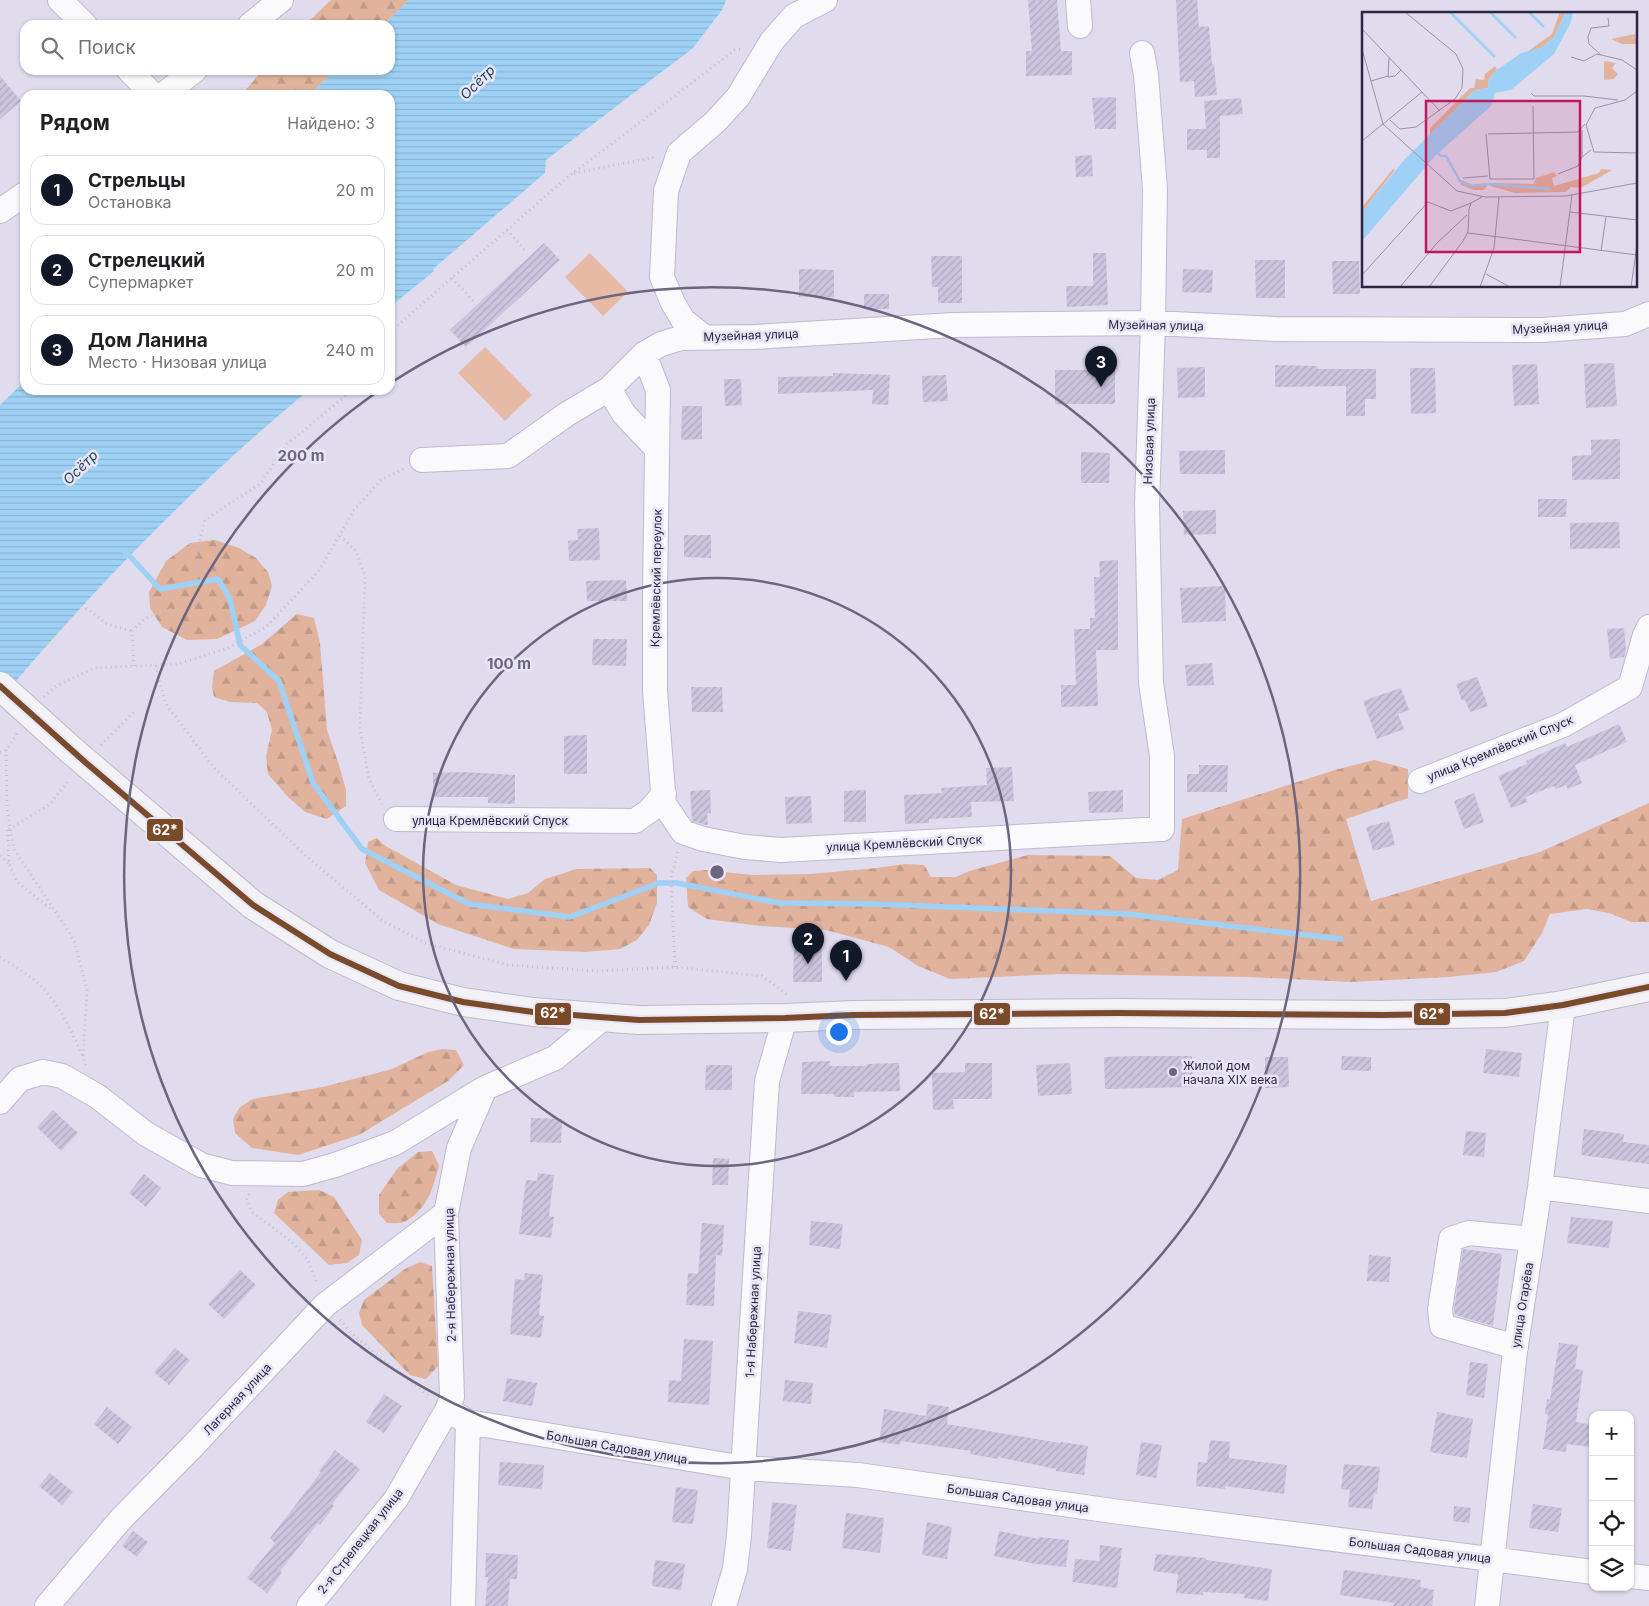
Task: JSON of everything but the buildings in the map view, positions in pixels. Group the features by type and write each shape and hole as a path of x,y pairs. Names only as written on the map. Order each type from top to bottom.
{"main road":[{"path":"0,686 78,756 253,905 330,954 399,986 463,1002 533,1012 603,1018 665,1020 853,1015 1118,1012 1393,1015 1505,1013 1563,1005 1649,986"}],"street":[{"path":"60,0 80,20"},
{"path":"256,20 281,0"},
{"path":"703,336 684,320 673,303 662,277 666,192 679,153 715,122 738,97 772,41 794,16 825,0"},
{"path":"1078,0 1080,26"},
{"name":"Низовая улица","path":"1142,53 1146,74 1154,189 1153,323 1147,504 1151,683 1162,756 1162,829"},
{"path":"134,75 149,90"},
{"path":"169,90 189,75"},
{"path":"0,211 20,197"},
{"name":"Музейная улица","path":"652,349 681,338 703,336 754,336 953,325 1153,323 1275,329 1542,330 1625,324 1649,314"},
{"path":"422,460 508,456 567,414 609,389 652,349"},
{"name":"Кремлёвский переулок","path":"652,349 658,390 655,691 664,799"},
{"path":"609,389 624,414 657,448"},
{"name":"улица Кремлёвский Спуск","path":"1420,781 1564,725 1630,687 1649,627"},
{"path":"664,799 683,832"},
{"name":"улица Кремлёвский Спуск","path":"391,814 635,821 664,799"},
{"name":"улица Кремлёвский Спуск","path":"683,832 703,839 745,848 781,850 1162,829"},
{"name":"улица Огарёва","path":"1487,1606 1516,1347 1540,1187 1563,1005"},
{"name":"1-я Набережная улица","path":"724,1606 735,1569 739,1536 767,1081 793,1017"},
{"path":"0,1102 20,1079 43,1072 62,1076 97,1096 146,1134 201,1165 232,1173 303,1174 336,1165 395,1142 485,1088 555,1058 603,1018"},
{"name":"2-я Набережная улица","path":"450,1404 446,1213 459,1148 485,1088"},
{"path":"1540,1187 1649,1201"},
{"name":"Лагерная улица","path":"47,1606 121,1519 326,1305 446,1213"},
{"path":"1516,1347 1442,1326 1440,1309 1451,1240 1469,1233 1532,1239"},
{"name":"Большая Садовая улица","path":"450,1404 468,1422 744,1468 858,1475 1120,1512 1589,1572"},
{"name":"2-я Стрелецкая улица","path":"309,1606 396,1498 450,1404"},
{"path":"462,1606 468,1422"},
{"path":"1634,1576 1649,1578"}],"path":[{"path":"395,328 573,173 735,50 772,41"},
{"path":"573,173 679,153"},
{"path":"507,230 526,252"},
{"path":"452,278 474,302"},
{"path":"134,666 132,631 141,620 163,610 188,606 200,600 197,550 205,520 260,484 287,444 347,395"},
{"path":"39,701 56,686 94,668 178,664 228,648 266,627 318,572 354,510 382,479 422,460"},
{"path":"340,536 356,551 365,575 360,728 369,779 391,814"},
{"path":"82,605 107,624 132,631"},
{"path":"156,666 165,703 214,768 306,856 383,921 424,943 508,965 596,971 675,967 762,976 787,994 793,1017"},
{"path":"10,829 49,804 78,756 136,711"},
{"path":"9,864 6,750 18,732"},
{"path":"0,752 6,750"},
{"path":"7,810 14,849 74,940 87,990 83,1057"},
{"path":"675,967 671,879 683,832"},
{"path":"0,856 9,864 18,882 55,913"},
{"path":"0,957 44,989 69,1026 97,1096"}],"shaded area":[{"path":"590,253 628,292 603,316 565,277"},
{"path":"485,347 532,395 505,421 458,373"}],"green space":[{"path":"331,0 409,0 388,20 310,20"},
{"path":"259,75 330,75 314,90 245,90"},
{"path":"215,540 239,548 256,558 268,572 272,586 266,605 255,621 217,639 187,640 162,627 150,608 149,592 166,561 190,543"},
{"path":"297,614 314,618 320,643 327,730 346,790 346,806 327,819 305,812 287,796 268,774 266,756 272,730 267,712 257,703 230,702 214,697 212,687 214,671 262,644"},
{"path":"1374,760 1408,769 1408,798 1346,819 1371,901 1540,852 1649,803 1649,922 1631,922 1609,913 1587,909 1550,914 1542,933 1524,961 1496,972 1449,977 1350,982 1247,977 1061,974 950,979 918,966 889,947 826,930 760,926 707,919 688,907 686,878 693,871 705,870 752,875 810,874 905,864 924,865 931,877 956,877 969,871 1028,855 1110,856 1136,878 1158,880 1178,870 1182,819 1335,770"},
{"path":"377,838 384,845 456,885 508,899 528,893 545,879 577,869 650,868 657,875 657,903 649,925 637,940 620,949 586,952 514,949 438,924 379,890 365,863 368,842"},
{"path":"442,1049 456,1050 464,1065 448,1081 359,1135 298,1155 252,1148 235,1133 233,1119 240,1107 253,1099 323,1087 392,1069 428,1052"},
{"path":"432,1151 439,1165 429,1197 419,1211 404,1222 387,1223 379,1214 379,1195 397,1169 418,1152"},
{"path":"319,1190 334,1197 362,1240 359,1255 347,1263 329,1265 274,1213 278,1200 288,1192"},
{"path":"420,1262 432,1266 438,1366 426,1379 410,1375 362,1325 359,1313 364,1300 405,1269"}],"water":[{"name":"Осётр","path":"409,0 726,0 722,10 693,48 546,160 545,173 395,303 395,90 314,90 330,75 395,75 395,20 388,20"},
{"name":"Осётр","path":"20,386 20,395 303,395 226,462 147,538 72,617 0,700 0,405"}],"pier":[{"path":"545,173 547,175 435,271 433,269"}],"waterway":[{"path":"125,551 160,589 218,579 230,599 240,645 279,681 313,783 362,849 469,904 570,917 659,883 677,883 779,903 876,904 1128,914 1341,939"}],"transit line":[{"name":"62*","path":"0,686 85,762 253,905 330,954 399,986 463,1002 533,1012 639,1020 853,1015 1118,1013 1383,1015 1505,1013 1563,1005 1649,987"}],"place":[{"name":"Дом Ланина","path":"1101,387"},
{"name":"Стрелецкий","path":"808,964"},
{"name":"Стрельцы","path":"846,981"},
{"name":"Жилой дом начала XIX века","path":"1173,1072"}]}
